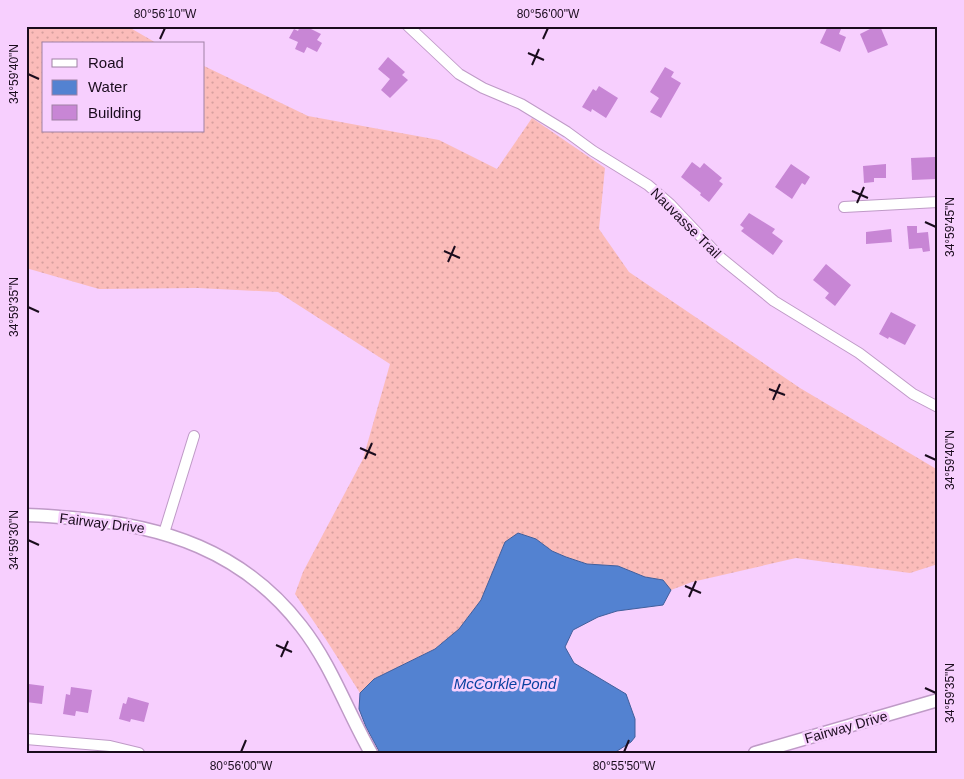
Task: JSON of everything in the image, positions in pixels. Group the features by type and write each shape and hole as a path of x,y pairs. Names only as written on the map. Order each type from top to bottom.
{"street":[{"name":"Nauvasse Trail","path":"408,26 459,74 483,88 521,104 648,185 670,204 721,258 774,301 859,353 913,394 938,407"},
{"path":"844,207 938,202"},
{"path":"164,534 194,436"},
{"name":"Fairway Drive","path":"26,515 106,521 152,529 196,545 228,561 258,582 302,627 335,678 356,726 371,753"},
{"name":"Fairway Drive","path":"755,753 938,700"},
{"path":"26,739 110,746 139,753"}],"shaded area":[{"path":"26,26 127,26 155,42 42,42 42,132 205,132 205,66 308,116 439,140 497,169 532,118 605,168 599,229 629,272 800,388 938,470 938,564 910,573 796,558 692,582 671,590 662,580 645,577 618,566 587,564 566,557 552,551 536,539 505,542 481,600 459,629 435,649 374,679 360,693 295,594 303,572 363,459 390,364 278,292 198,288 99,289 26,268"}],"water":[{"name":"McCorkle Pond","path":"518,533 536,539 552,551 587,564 618,566 645,577 663,580 671,590 663,605 617,611 598,617 573,630 565,647 574,663 626,694 635,719 635,737 631,742 614,753 380,753 359,709 360,693 374,679 435,649 459,629 481,600 505,542"}],"building":[{"path":"300,26 305,26 321,34 317,40 322,43 317,52 307,47 304,53 295,49 298,42 289,38 294,29 298,31"},
{"path":"828,26 835,26 841,29 839,34 846,37 840,52 820,43"},
{"path":"880,26 888,45 868,53 860,34"},
{"path":"388,57 405,72 402,75 408,80 390,98 381,90 390,79 378,69"},
{"path":"665,67 674,72 671,77 681,83 661,118 650,112 659,98 650,92"},
{"path":"599,86 618,98 606,118 592,109 591,112 582,107 593,89 596,91"},
{"path":"935,157 936,179 912,180 911,158"},
{"path":"692,162 700,168 704,163 722,178 719,181 723,184 709,202 681,177"},
{"path":"791,164 810,177 805,185 802,183 792,199 775,187"},
{"path":"886,164 886,178 874,178 874,182 864,183 863,166"},
{"path":"749,213 775,229 772,233 783,241 773,255 741,231 744,228 740,225"},
{"path":"907,226 917,226 917,233 928,232 930,251 923,252 922,248 909,249"},
{"path":"891,229 892,242 866,244 866,232"},
{"path":"826,264 851,285 835,306 825,298 829,293 813,280"},
{"path":"891,312 916,325 905,345 879,334"},
{"path":"29,684 44,686 42,704 26,702 26,687"},
{"path":"71,687 92,690 88,713 76,711 75,716 63,714 66,694 70,695"},
{"path":"128,697 149,703 144,722 131,719 130,722 119,719 123,703 126,704"}]}
